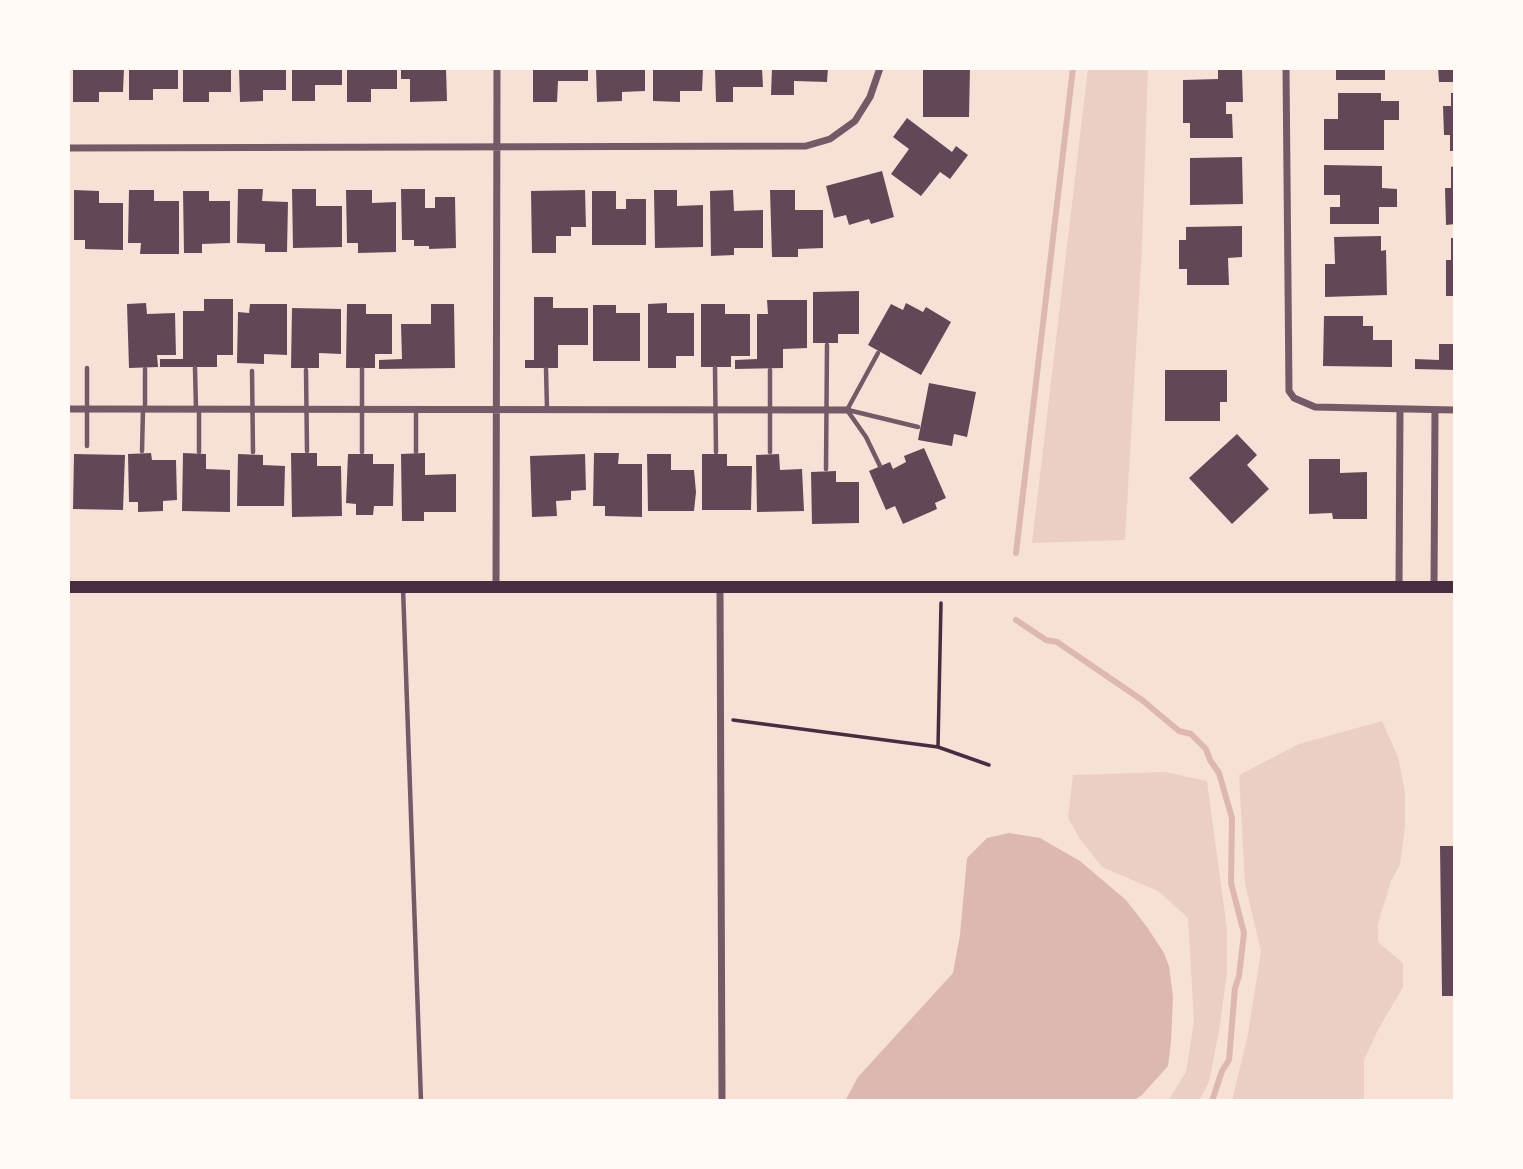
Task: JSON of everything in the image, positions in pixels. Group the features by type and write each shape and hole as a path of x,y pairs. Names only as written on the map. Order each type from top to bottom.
{"main road":[{"path":"68,587 1455,587"}],"street":[{"path":"496,587 497,68"},
{"path":"68,148 806,146 830,139 855,121 870,97 880,68"},
{"path":"1286,68 1289,391 1294,398 1315,407 1455,410"},
{"path":"68,410 847,410"},
{"path":"1399,410 1399,586"},
{"path":"1434,587 1435,410"},
{"path":"720,587 722,1101"}],"lane":[{"path":"825,469 827,345"},
{"path":"847,410 878,353"},
{"path":"87,368 87,446"},
{"path":"195,368 199,452"},
{"path":"715,368 716,452"},
{"path":"142,451 145,369"},
{"path":"362,369 362,453"},
{"path":"546,369 547,410"},
{"path":"306,370 307,450"},
{"path":"771,370 771,452"},
{"path":"252,371 253,453"},
{"path":"416,410 416,453"},
{"path":"847,410 918,427"},
{"path":"847,410 866,437 880,466"},
{"path":"403,587 421,1101"}],"path":[{"path":"937,747 941,587"},
{"path":"720,718 937,747 989,765"}],"shaded area":[{"path":"1088,68 1148,68 1142,247 1125,540 1032,543"},
{"path":"1382,721 1398,757 1405,792 1405,826 1400,865 1391,881 1378,924 1378,942 1403,963 1403,987 1364,1060 1364,1101 1232,1101 1248,1034 1261,951 1245,884 1239,775 1299,744"},
{"path":"1165,772 1207,781 1227,929 1227,973 1219,1031 1209,1082 1199,1101 1168,1101 1186,1072 1194,1021 1188,918 1158,891 1102,867 1080,839 1068,818 1073,775"},
{"path":"1009,833 1040,838 1080,861 1126,900 1147,927 1169,966 1173,997 1168,1066 1142,1095 1133,1101 845,1101 858,1077 953,973 960,935 967,858 987,838"}],"building":[{"path":"73,68 124,68 123,92 99,92 99,102 73,102"},
{"path":"129,68 178,68 178,89 153,89 153,100 129,100"},
{"path":"183,68 231,68 231,92 209,92 209,102 183,102"},
{"path":"239,68 286,68 286,90 263,90 263,101 240,102"},
{"path":"292,68 342,68 342,85 315,85 315,101 292,101"},
{"path":"347,68 397,68 397,89 371,89 371,102 347,102"},
{"path":"401,68 446,68 447,101 410,102 410,79 401,79"},
{"path":"533,68 588,68 588,81 558,81 557,102 533,102"},
{"path":"596,68 645,68 645,91 622,92 622,101 597,102"},
{"path":"653,68 703,68 702,91 680,91 680,102 653,101"},
{"path":"715,68 762,68 763,87 733,87 733,102 716,102"},
{"path":"772,68 828,68 827,82 794,81 794,95 771,95"},
{"path":"923,68 970,68 969,117 923,117"},
{"path":"1336,68 1385,68 1385,80 1336,80"},
{"path":"1438,68 1455,68 1455,82 1439,82"},
{"path":"1218,70 1242,70 1243,102 1226,102 1226,114 1232,114 1233,138 1190,138 1190,123 1183,123 1183,80 1218,79"},
{"path":"1338,93 1381,93 1381,101 1399,101 1399,120 1384,120 1384,150 1324,150 1324,119 1338,119"},
{"path":"1451,93 1455,93 1455,151 1450,151 1450,135 1444,135 1443,106 1451,106"},
{"path":"907,118 952,152 956,146 968,155 950,179 940,172 921,196 891,174 909,149 893,137"},
{"path":"1242,157 1243,204 1190,205 1190,158"},
{"path":"1324,165 1382,166 1382,188 1397,189 1397,207 1379,207 1379,224 1330,224 1330,207 1340,207 1340,195 1324,195"},
{"path":"1455,166 1455,224 1446,225 1445,188 1451,188 1451,167"},
{"path":"882,171 894,217 871,224 869,219 849,225 846,215 834,218 826,186"},
{"path":"238,189 263,189 262,201 288,202 287,252 265,252 265,244 237,243"},
{"path":"292,189 316,189 316,206 342,206 342,247 293,248"},
{"path":"401,189 425,189 425,208 435,208 435,197 455,197 456,248 429,249 429,246 414,246 414,240 402,240"},
{"path":"74,190 99,191 99,203 123,203 123,250 85,249 85,240 74,240"},
{"path":"129,190 154,190 154,201 179,201 179,254 140,254 141,243 128,243"},
{"path":"346,190 372,190 372,203 396,202 396,252 358,253 358,243 347,243"},
{"path":"585,190 586,227 571,227 571,236 556,236 556,253 532,253 531,191"},
{"path":"654,190 677,190 677,206 703,205 703,247 655,248"},
{"path":"733,190 734,211 763,210 763,248 734,248 734,255 711,256 710,191"},
{"path":"770,190 795,190 795,210 823,210 823,248 798,249 798,257 772,257"},
{"path":"183,191 209,191 209,201 230,201 230,243 202,244 202,253 184,253"},
{"path":"592,191 616,191 616,209 626,209 626,199 646,199 646,245 592,245"},
{"path":"1242,226 1242,257 1228,258 1229,285 1187,285 1187,269 1179,269 1179,240 1186,240 1186,227"},
{"path":"1381,236 1381,251 1386,250 1387,295 1325,297 1325,264 1335,264 1334,237"},
{"path":"1451,238 1455,238 1455,296 1446,296 1446,260 1451,260"},
{"path":"859,291 859,334 838,334 838,343 813,343 813,292"},
{"path":"534,297 553,297 553,308 588,308 588,345 558,345 558,368 525,368 525,360 534,360"},
{"path":"204,299 233,299 233,355 217,355 217,367 160,367 160,359 183,359 183,311 204,311"},
{"path":"767,300 807,300 807,348 783,349 783,368 735,369 735,360 757,359 757,314 768,314"},
{"path":"146,303 147,314 175,313 176,355 157,355 158,367 129,368 127,304"},
{"path":"667,303 667,313 694,313 694,356 676,356 676,368 648,368 648,304"},
{"path":"906,303 923,312 926,307 951,322 921,375 868,345 891,304 903,310"},
{"path":"250,304 287,304 287,355 264,354 264,364 237,363 238,312 249,313"},
{"path":"347,304 366,304 366,314 392,314 392,354 375,354 375,368 346,368"},
{"path":"431,304 454,304 455,368 379,369 379,360 402,359 401,324 431,324"},
{"path":"701,304 725,304 725,314 750,314 750,356 731,356 731,367 701,367"},
{"path":"593,305 616,305 616,313 640,313 640,361 593,361"},
{"path":"292,308 341,309 341,354 319,353 319,368 291,368"},
{"path":"1324,316 1363,316 1363,326 1373,326 1373,340 1392,340 1392,367 1323,366"},
{"path":"1439,344 1455,344 1455,370 1415,369 1415,359 1439,360"},
{"path":"1165,370 1227,370 1227,402 1220,402 1220,421 1165,421"},
{"path":"929,383 976,392 967,437 954,434 952,446 918,440"},
{"path":"1237,434 1257,455 1247,465 1269,489 1232,524 1189,478"},
{"path":"924,448 946,498 935,503 937,509 903,524 895,506 886,510 869,471 890,462 893,469 906,462 904,456"},
{"path":"151,453 152,460 176,460 177,500 163,501 163,511 138,512 138,502 129,502 128,454"},
{"path":"183,453 206,454 206,469 230,470 230,512 182,511"},
{"path":"291,453 317,453 317,466 341,466 342,516 292,517"},
{"path":"425,453 425,475 456,474 456,512 424,512 424,521 402,521 401,454"},
{"path":"594,453 619,453 618,464 642,464 642,517 605,516 605,506 593,506"},
{"path":"74,454 125,455 123,510 73,509"},
{"path":"238,454 263,455 263,465 285,466 284,506 237,506"},
{"path":"348,454 373,454 373,464 394,464 393,506 374,506 373,515 356,515 356,504 346,503"},
{"path":"585,454 586,490 571,491 571,500 556,501 557,516 532,517 530,456"},
{"path":"647,454 671,454 671,470 694,470 694,511 648,511"},
{"path":"702,454 727,454 727,466 752,466 751,510 702,510"},
{"path":"779,454 780,470 802,469 804,511 757,512 756,455"},
{"path":"1309,459 1340,459 1340,473 1367,472 1367,519 1333,519 1332,513 1309,514"},
{"path":"836,471 836,482 859,482 859,523 812,524 811,472"},
{"path":"1440,846 1455,846 1455,996 1442,996"}],"waterway":[{"path":"1016,553 1073,68"},
{"path":"1016,620 1046,640 1057,642 1142,700 1179,731 1191,734 1206,749 1219,773 1232,818 1231,883 1244,933 1235,988 1229,1060 1222,1071 1212,1101"}]}
